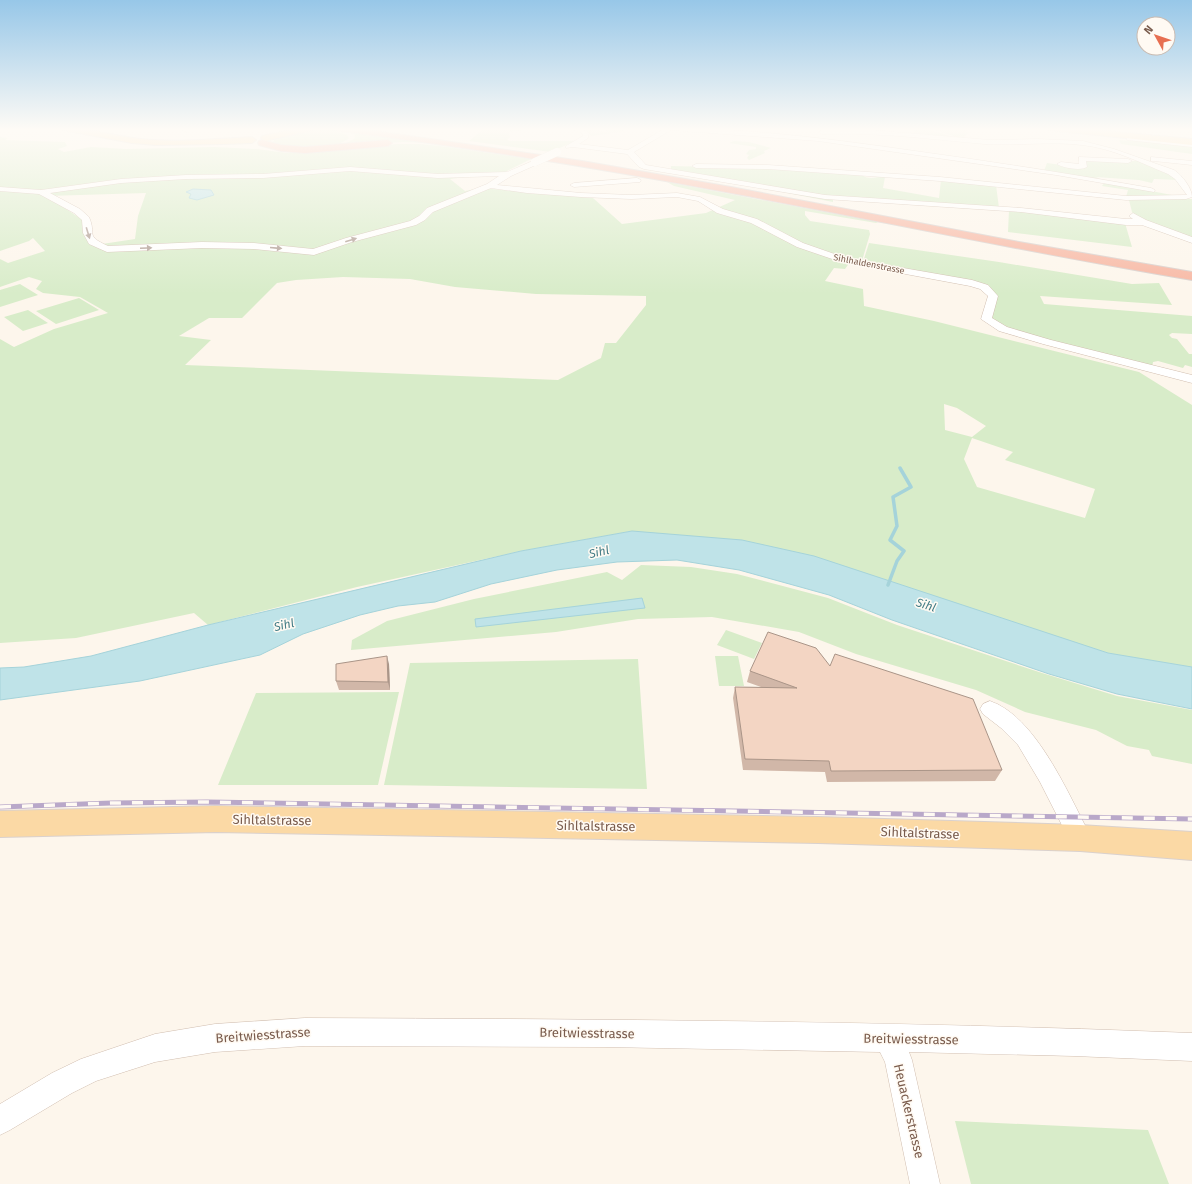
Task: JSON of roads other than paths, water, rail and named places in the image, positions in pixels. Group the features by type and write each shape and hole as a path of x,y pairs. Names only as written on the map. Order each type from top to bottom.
{"highway":[{"path":"694,183 1010,244 1192,276"},
{"path":"712,183 1030,243 1192,271"}],"main road":[{"name":"Sihltalstrasse","path":"0,824 216,819 818,830 1080,838 1192,846"}],"street":[{"path":"0,189 41,192 107,183"},
{"path":"41,192 81,215 86,220 87,233 92,242 107,249 202,245 254,246 314,252 350,240 413,223 422,218 430,210 494,183"},
{"path":"526,192 556,185 584,183"},
{"path":"750,183 825,197 1021,210 1126,222 1142,222"},
{"path":"987,183 1128,204 1190,196"},
{"path":"1114,183 1190,196"},
{"path":"1182,183 1190,196"},
{"name":"Sihlhaldenstrasse","path":"490,186 526,192 631,197 677,195 700,199 720,212 754,221 800,245 824,254 844,260 972,283 984,287 993,296 986,318 1003,329 1047,342 1192,379"},
{"path":"1128,204 1134,217 1142,222 1192,240"},
{"path":"990,709 1008,722 1025,739 1048,776 1080,838"},
{"name":"Breitwiesstrasse","path":"0,1120 62,1083 91,1069 155,1048 215,1038 305,1032 507,1031 1074,1042 1192,1047"},
{"name":"Heuackerstrasse","path":"888,1039 898,1060 925,1184"}],"water":[{"path":"193,189 211,190 214,195 197,200 189,198 191,194 186,192"},
{"name":"Sihl","path":"632,531 742,540 814,556 1108,653 1192,667 1192,709 1117,694 1049,674 892,620 829,595 739,570 677,560 617,562 557,570 491,584 435,602 398,606 360,615 303,634 260,655 140,681 0,700 0,668 24,667 91,656 208,625 521,551"},
{"path":"642,598 645,608 476,627 475,619"}],"waterway":[{"path":"888,585 897,561 904,551 890,540 897,526 893,497 911,487 900,468"}],"railway":[{"path":"0,807 111,803 207,802 1192,819"}]}
